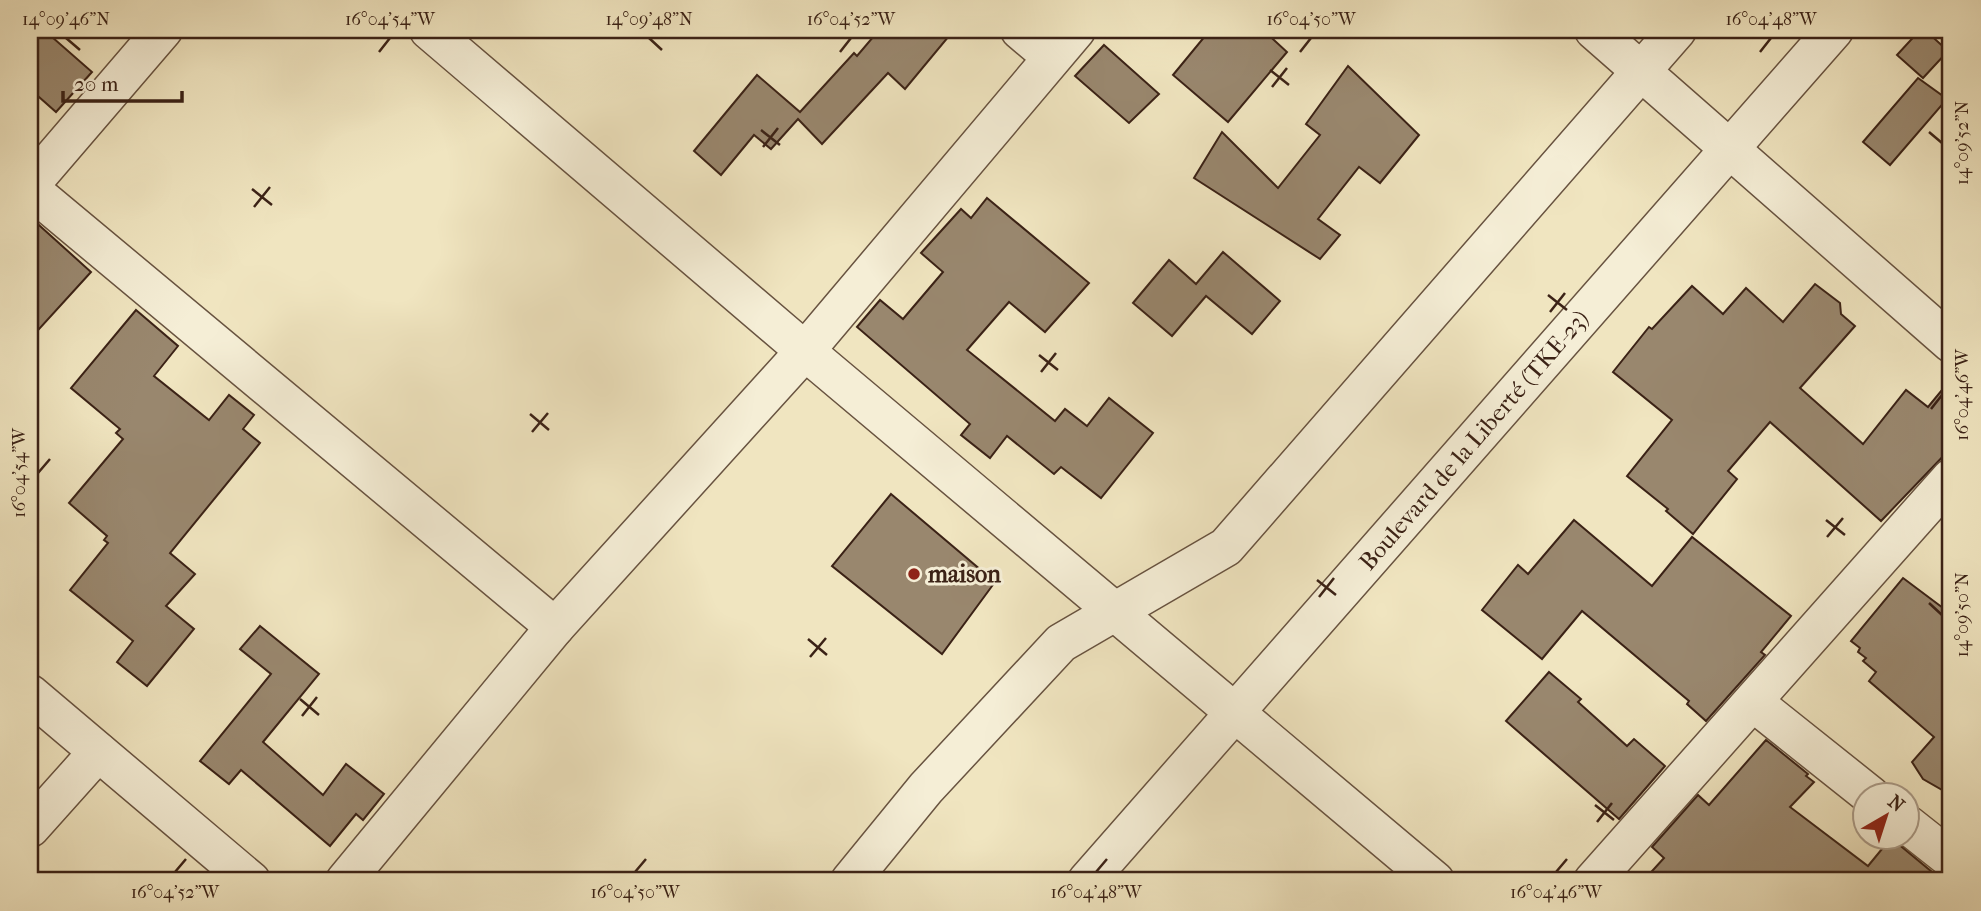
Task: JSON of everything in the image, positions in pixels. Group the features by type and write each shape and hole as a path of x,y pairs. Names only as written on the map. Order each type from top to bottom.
{"street":[{"path":"163,30 30,187 555,627"},
{"path":"429,30 805,351 1435,881"},
{"path":"345,881 555,627 805,351 1064,44 1020,30"},
{"path":"1594,30 1951,342"},
{"path":"850,881 926,788 1061,643 1226,547 1677,30"},
{"name":"Boulevard de la Liberté (TKE-23)","path":"1087,881 1834,30"},
{"path":"1593,881 1951,478"},
{"path":"30,694 251,881"},
{"path":"1753,702 1853,782"},
{"path":"30,828 98,752"},
{"path":"1922,836 1951,859"}],"building":[{"path":"30,30 44,30 92,72 56,112 30,89"},
{"path":"879,30 954,30 905,89 888,73 822,144 798,119 771,149 754,135 721,175 694,151 757,75 800,112 854,53 857,56"},
{"path":"1210,30 1263,30 1287,52 1228,122 1173,75"},
{"path":"1920,30 1925,30 1948,51 1923,78 1897,55"},
{"path":"1104,45 1159,94 1129,123 1075,76"},
{"path":"1348,66 1419,135 1380,183 1359,167 1318,219 1340,235 1320,259 1194,178 1222,132 1278,188 1320,135 1306,124"},
{"path":"1918,78 1947,99 1890,165 1863,142"},
{"path":"987,198 1089,283 1045,332 1009,302 967,350 1055,421 1065,409 1087,426 1109,398 1153,433 1101,498 1061,467 1054,474 1007,436 990,458 961,435 970,424 857,327 880,300 903,319 943,272 921,253 961,209 971,218"},
{"path":"30,217 91,272 30,339"},
{"path":"1223,252 1280,301 1252,334 1206,296 1172,336 1133,303 1169,260 1196,284"},
{"path":"1815,284 1840,303 1841,314 1855,326 1800,388 1863,444 1906,390 1928,407 1951,379 1951,448 1881,521 1770,422 1728,471 1737,479 1693,534 1666,511 1668,509 1627,476 1672,420 1613,372 1649,327 1652,329 1692,286 1723,314 1746,288 1783,322"},
{"path":"136,310 178,346 154,376 209,420 229,395 254,415 243,429 260,443 170,553 195,574 166,606 194,629 147,686 117,662 133,641 70,590 108,543 104,540 107,536 69,503 123,439 116,433 120,429 71,388"},
{"name":"maison","path":"891,494 995,582 942,654 832,566"},
{"path":"1574,520 1652,586 1692,537 1791,616 1761,652 1765,655 1706,721 1687,704 1689,701 1582,611 1542,659 1482,610 1518,565 1528,574"},
{"path":"1903,578 1951,614 1951,795 1923,779 1912,762 1934,737 1869,681 1876,672 1863,661 1866,658 1858,652 1860,648 1851,641"},
{"path":"260,626 319,674 263,742 323,795 346,764 384,794 363,820 356,814 330,846 241,770 229,784 200,761 271,674 240,649"},
{"path":"1549,672 1581,699 1578,702 1627,746 1634,739 1665,766 1619,819 1506,721"},
{"path":"1766,740 1814,782 1790,807 1868,866 1880,852 1908,852 1937,876 1951,881 1643,881 1664,858 1652,847 1698,795 1709,805"}],"place":[{"name":"maison","path":"914,574"}]}
